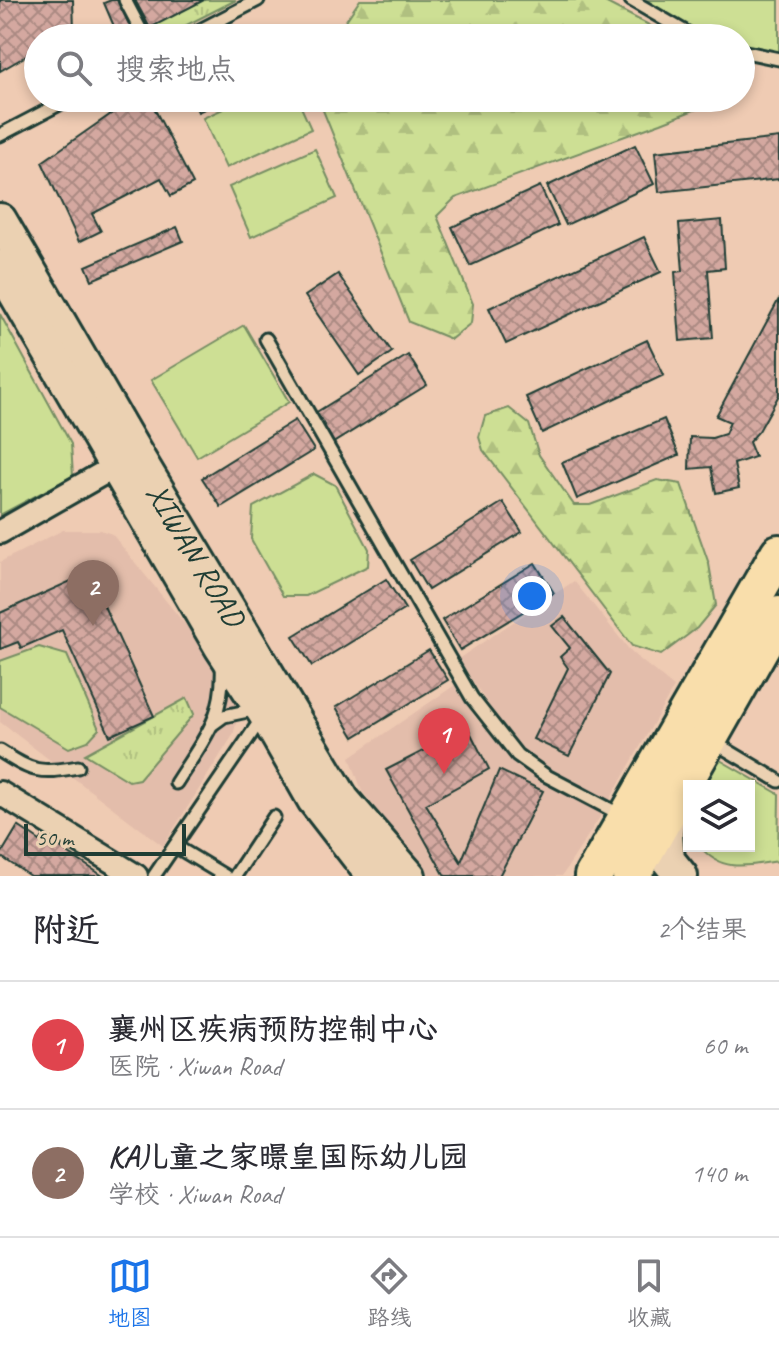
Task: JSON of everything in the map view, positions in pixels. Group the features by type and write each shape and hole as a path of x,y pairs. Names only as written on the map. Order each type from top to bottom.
{"main road":[{"name":"XIWAN ROAD","path":"0,220 343,800 409,876"},
{"name":"XIWAN ROAD","path":"0,267 114,467 314,800 373,876"},
{"path":"593,876 779,553"},
{"path":"631,876 779,615"},
{"path":"669,809 666,833 668,860 681,876"}],"street":[{"path":"0,532 114,467"},
{"path":"0,793 136,876"}],"lane":[{"path":"125,0 138,24"},
{"path":"212,24 258,0"},
{"path":"631,0 672,24"},
{"path":"755,54 779,59"},
{"path":"0,135 44,112"},
{"path":"266,339 472,698 517,755 545,775 627,818"},
{"path":"176,783 219,709 223,686 221,647"},
{"path":"213,724 224,716 244,710 263,711"},
{"path":"154,876 263,711"},
{"path":"708,739 779,781"},
{"path":"0,751 37,771 78,767"},
{"path":"235,876 274,817"},
{"path":"175,846 225,876"}],"shaded area":[{"path":"63,530 100,530 112,534 238,690 239,713 233,735 163,846 0,722 0,562"},
{"path":"574,581 632,653 674,687 607,805 556,776 517,747 458,659"},
{"path":"455,685 474,716 515,763 603,812 562,876 431,876 362,791 350,757"}],"green space":[{"path":"135,0 236,0 189,24 148,24"},
{"path":"360,0 601,0 647,24 344,24"},
{"path":"631,0 779,0 779,59 755,54 755,24 672,24"},
{"path":"216,112 303,112 311,129 226,168 203,118"},
{"path":"324,112 689,112 455,198 437,216 473,304 471,323 451,339 409,322"},
{"path":"315,149 337,198 251,237 229,187"},
{"path":"0,314 71,444 73,476 0,515"},
{"path":"244,325 289,402 197,457 151,380"},
{"path":"509,408 529,424 539,455 574,505 590,505 657,480 681,484 709,564 716,605 697,628 661,655 632,646 483,450 479,437 485,416"},
{"path":"314,474 335,485 369,549 368,566 306,596 283,596 251,539 253,507"},
{"path":"39,647 67,655 99,729 88,741 69,748 0,707 0,661"},
{"path":"187,698 194,714 139,779 129,781 85,754"},
{"path":"713,756 755,780 705,780"},
{"path":"755,780 779,794 778,861 735,866 705,852 755,852"}],"building":[{"path":"0,0 73,0 74,24 24,24 24,57 0,71"},
{"path":"118,0 129,24 113,24 104,3"},
{"path":"135,0 204,0 158,24 148,24"},
{"path":"114,112 156,112 193,184 171,196 161,178 92,214 101,231 79,242 42,162"},
{"path":"779,138 779,179 659,192 655,152"},
{"path":"635,145 654,184 566,225 547,186"},
{"path":"540,186 558,225 470,266 452,227"},
{"path":"722,220 725,268 708,270 713,338 680,341 675,272 683,271 679,224"},
{"path":"177,227 183,241 92,280 86,266"},
{"path":"644,237 661,272 506,344 489,308"},
{"path":"338,274 392,352 359,375 305,296"},
{"path":"779,299 779,395 759,431 749,442 755,457 734,464 739,488 716,493 711,467 689,469 690,437 712,438 725,434 730,422 716,416"},
{"path":"647,340 664,375 542,433 526,397"},
{"path":"408,355 427,385 333,443 315,413"},
{"path":"664,419 679,455 577,499 562,462"},
{"path":"295,420 314,450 221,507 202,478"},
{"path":"503,502 522,532 428,590 410,560"},
{"path":"535,563 554,593 460,650 442,620"},
{"path":"386,579 405,609 312,666 293,636"},
{"path":"73,580 99,595 154,716 110,736 62,630 21,648 18,642 0,649 0,613"},
{"path":"564,617 610,674 569,756 533,739 568,668 560,657 570,648 552,626"},
{"path":"429,650 448,680 354,737 336,707"},
{"path":"468,728 489,769 426,804 461,862 499,770 543,791 499,876 445,876 386,770"},
{"path":"18,826 40,841 43,837 103,876 30,876 0,856"}],"place":[{"name":"KA儿童之家暻皇国际幼儿园","path":"93,626"},
{"name":"襄州区疾病预防控制中心","path":"444,774"}]}
